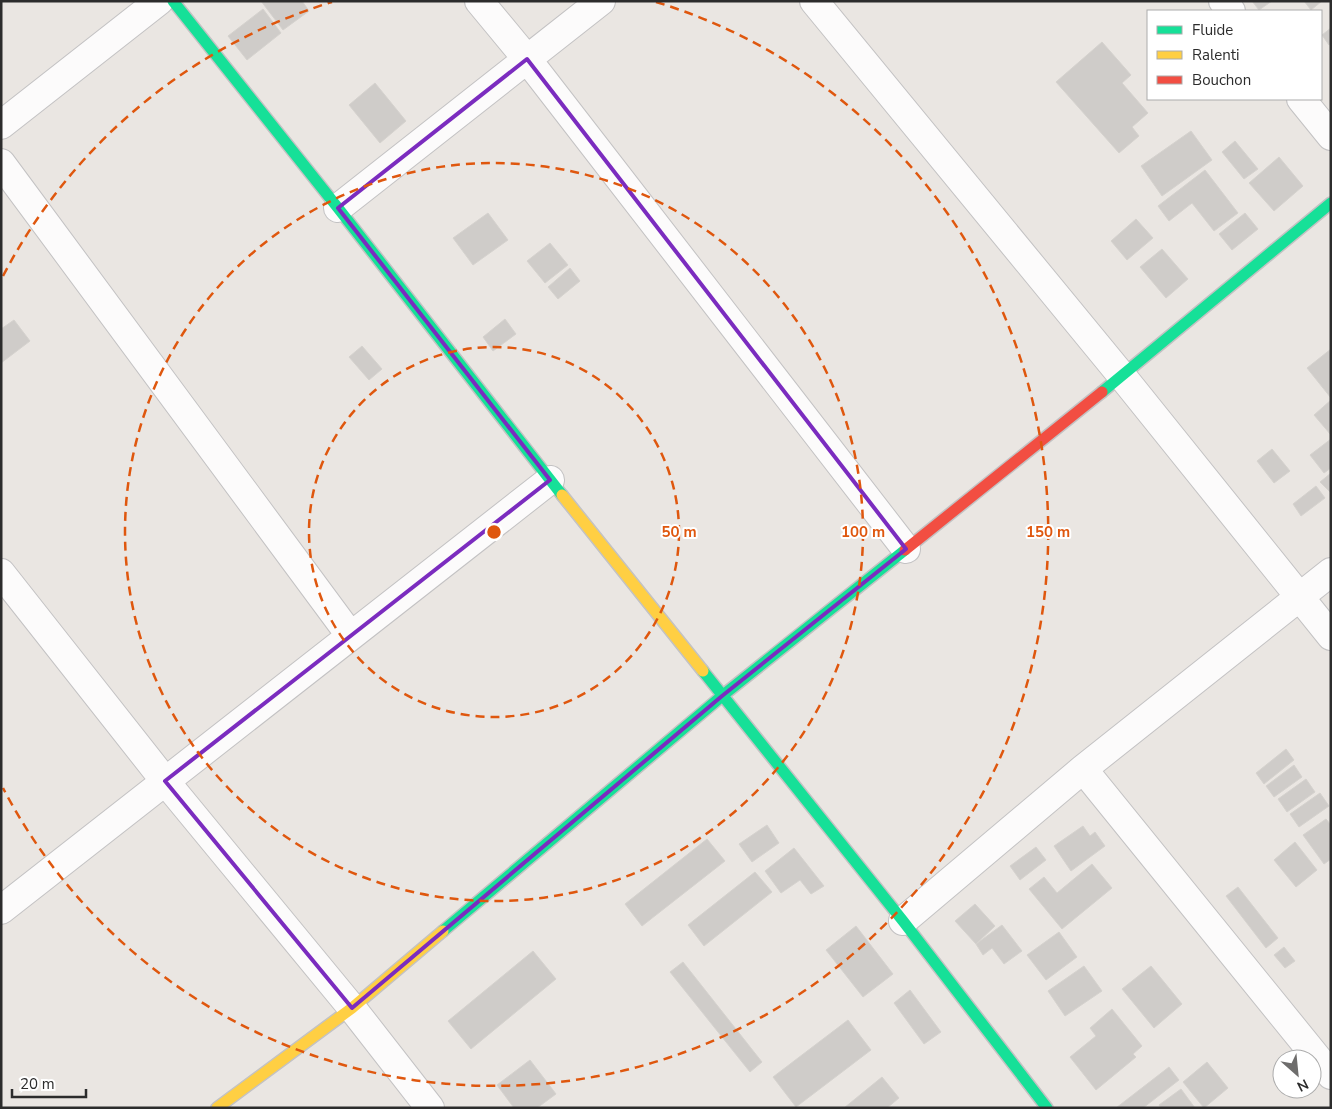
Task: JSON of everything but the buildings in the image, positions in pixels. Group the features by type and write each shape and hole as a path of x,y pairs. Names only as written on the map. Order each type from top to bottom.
{"street":[{"path":"1,125 159,1"},
{"path":"173,1 338,208 550,480 903,920 1047,1108"},
{"path":"479,1 906,549"},
{"path":"338,208 601,1"},
{"path":"814,1 1122,376 1331,636"},
{"path":"1302,100 1331,136"},
{"path":"1,163 350,635"},
{"path":"217,1108 352,1008 722,696 1122,376 1331,203"},
{"path":"1,910 550,480"},
{"path":"903,920 1083,769 1331,572"},
{"path":"1,573 165,781 352,1008 430,1108"},
{"path":"1083,769 1331,1075"}],"highlighted area":[{"path":"527,59 906,549 722,696 352,1008 165,781 550,480 338,208"}],"traffic: fast":[{"path":"173,1 338,208 562,495"},
{"path":"1102,392 1331,203"},
{"path":"443,931 722,696 905,550"},
{"path":"703,671 903,921 1047,1108"}],"traffic: slow":[{"path":"562,495 703,671"},
{"path":"217,1108 352,1008 443,931"}],"traffic: jam":[{"path":"905,550 1102,392"}]}
